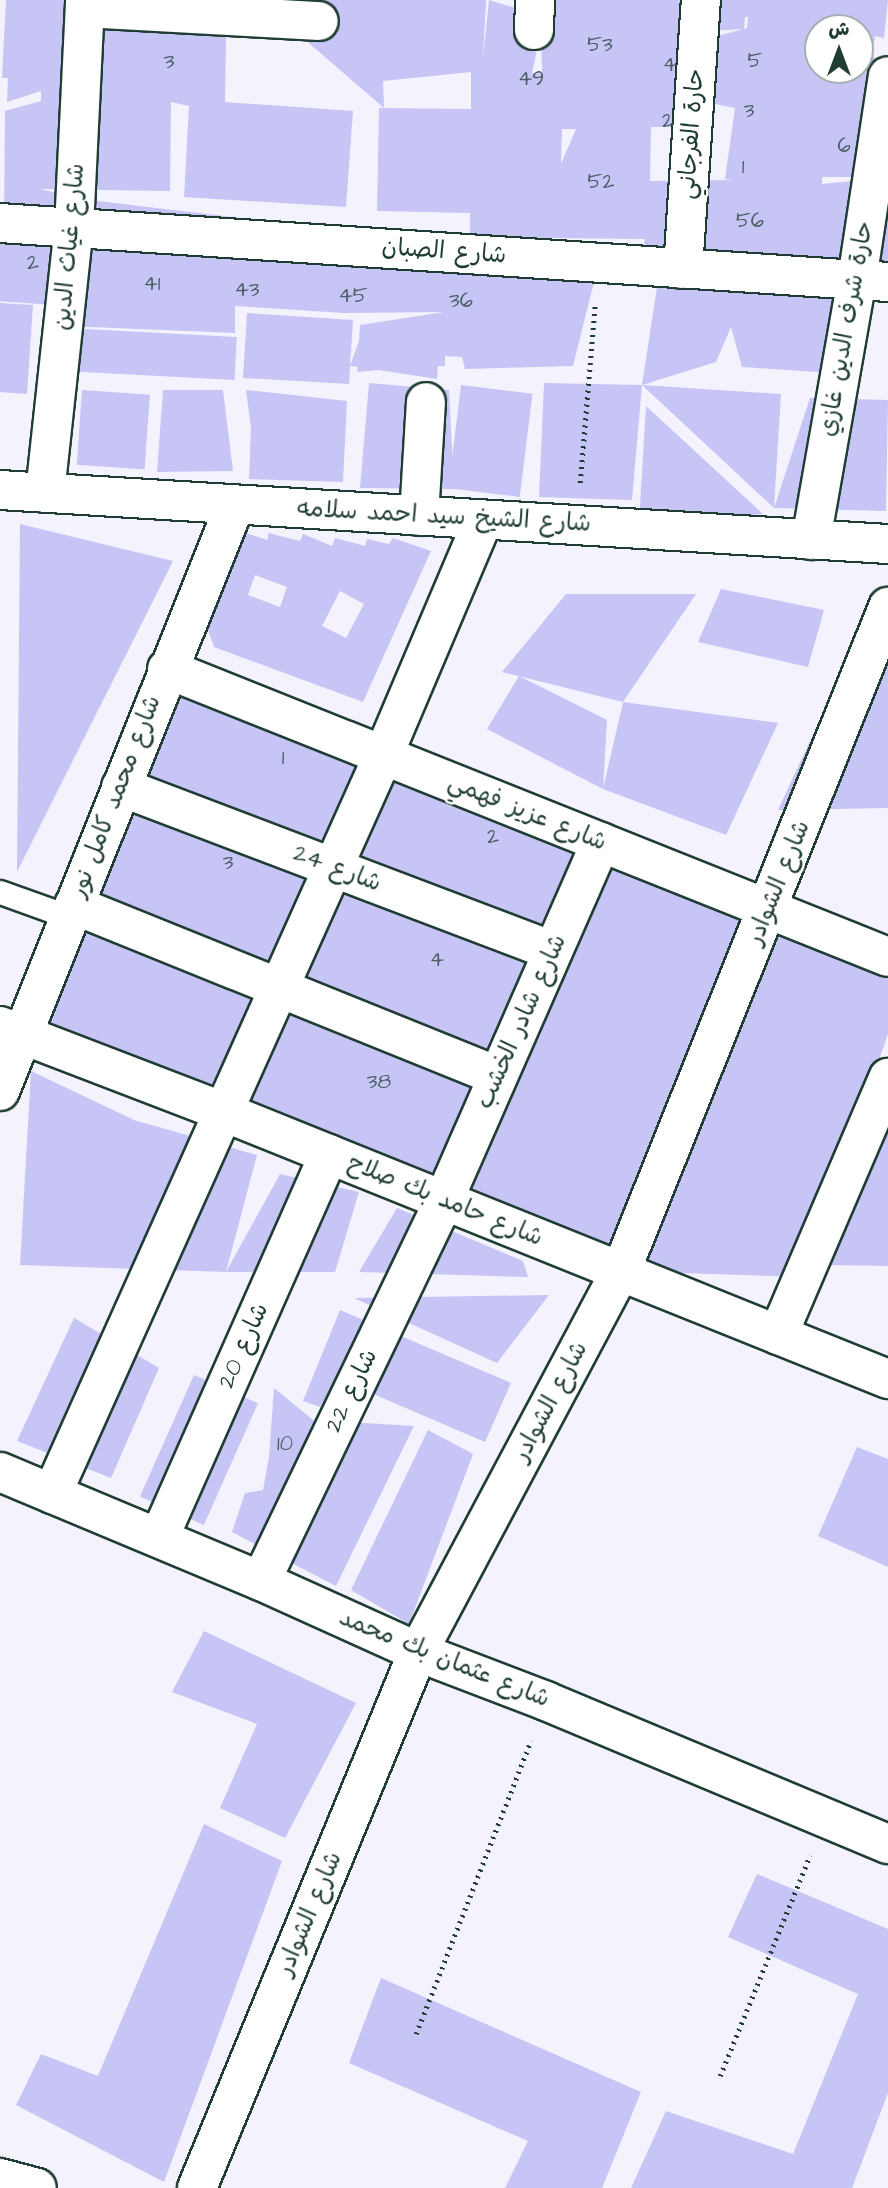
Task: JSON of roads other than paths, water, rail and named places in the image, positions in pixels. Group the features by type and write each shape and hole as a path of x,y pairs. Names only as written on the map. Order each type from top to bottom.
{"street":[{"name":"حارة الفرجاني","path":"683,269 701,0"},
{"path":"85,4 319,21"},
{"name":"شارع غياث الدين","path":"45,493 74,228 85,4"},
{"name":"حارة شرف الدين غازي","path":"811,540 872,281 888,76"},
{"name":"شارع الصبان","path":"0,223 872,281"},
{"path":"419,516 426,402"},
{"name":"شارع الشيخ سيد احمد سلامه","path":"0,490 888,544"},
{"name":"شارع محمد كامل نور","path":"0,1091 11,1030 72,911 235,505"},
{"path":"52,1493 383,756 483,520"},
{"name":"شارع الشوادر","path":"197,2188 418,1653 621,1271 888,607"},
{"name":"شارع عزيز فهمي","path":"167,669 888,957"},
{"name":"شارع 24","path":"121,787 553,951"},
{"name":"شارع شادر الخشب","path":"443,1202 601,842"},
{"path":"72,911 279,988 498,1076"},
{"name":"شارع حامد بك صلاح","path":"11,1030 888,1378"},
{"path":"778,1335 888,1078"},
{"name":"شارع 20","path":"159,1538 329,1154"},
{"name":"شارع 22","path":"261,1581 443,1202"},
{"name":"شارع عثمان بك محمد","path":"0,1472 261,1581 418,1653 546,1701 888,1844"},
{"path":"0,2178 37,2188"}],"lane":[{"path":"0,892 72,911"}]}
